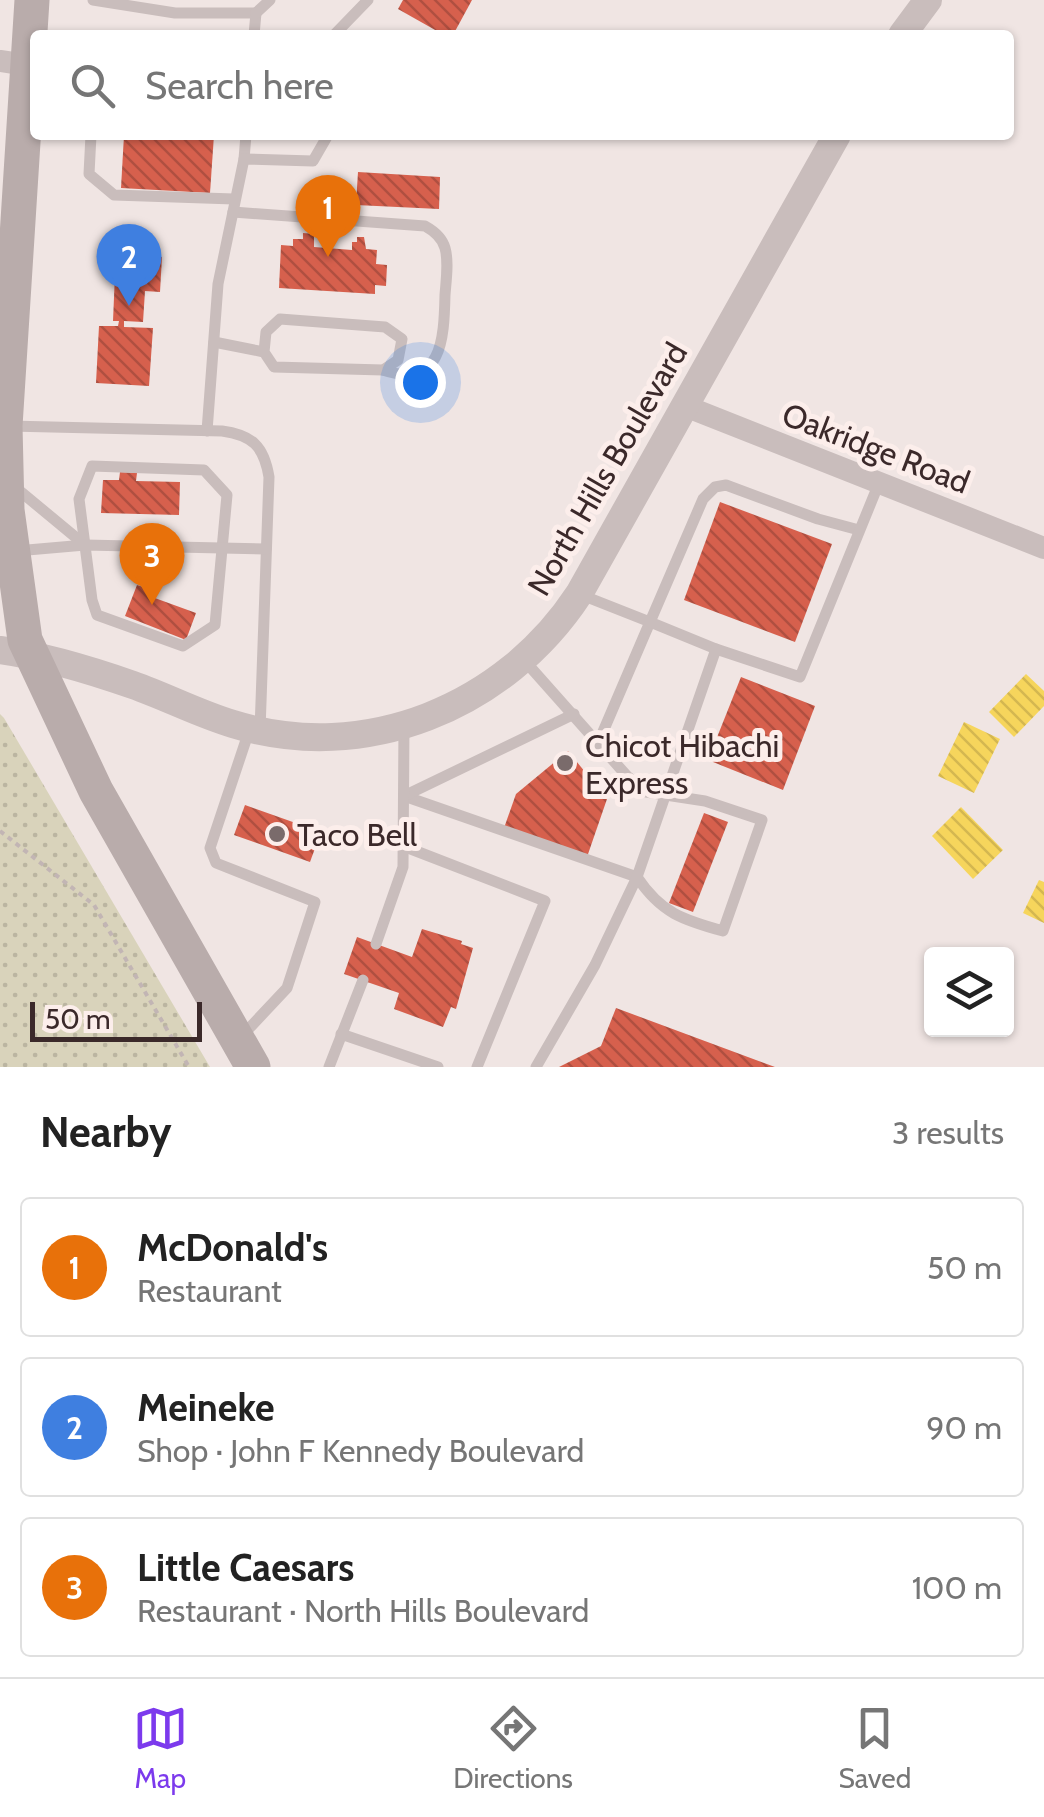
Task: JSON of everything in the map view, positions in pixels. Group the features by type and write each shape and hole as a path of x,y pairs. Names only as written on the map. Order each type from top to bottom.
{"main road":[{"path":"32,0 14,63 8,257 5,479 15,652 245,1054"}],"street":[{"path":"906,30 928,0"},
{"name":"North Hills Boulevard","path":"15,652 132,685 255,729 300,736 348,736 404,725 438,713 486,688 524,660 563,618 579,594 834,140"},
{"name":"Oakridge Road","path":"685,406 1044,548"}],"lane":[{"path":"92,0 256,13"},
{"path":"254,30 256,13 270,0"},
{"path":"339,30 368,0"},
{"path":"91,140 89,174 114,195 234,198"},
{"path":"208,431 218,284 246,140"},
{"path":"244,160 313,162 325,140"},
{"path":"233,212 425,226 436,232 446,250 444,336 437,356 421,373 401,376 383,370 274,367 264,352 266,332 280,319 385,327 402,339 398,360 383,370"},
{"path":"214,342 264,352"},
{"path":"5,426 240,434 250,438 266,458 266,549 255,729 210,848 216,863 315,902 286,988 245,1054"},
{"path":"92,466 204,470 228,495 220,546 214,626 183,646 97,614 79,499 92,466"},
{"path":"5,479 85,545"},
{"path":"579,594 716,649 800,677 879,483"},
{"path":"599,742 703,500 715,487 726,485 859,530"},
{"path":"12,551 85,545 266,549"},
{"path":"536,1067 595,965 638,878 716,649"},
{"path":"404,796 638,878 654,901 685,920 723,931 762,820 705,801 646,792 626,776 524,660"},
{"path":"404,796 574,714"},
{"path":"376,944 402,866 404,725"},
{"path":"403,846 545,901 477,1067"},
{"path":"329,1067 362,980"},
{"path":"342,1031 438,1067"}],"path":[{"path":"0,831 94,905 189,1067"}],"shaded area":[{"path":"0,714 4,718 210,1067 0,1067"}],"building: Homes":[{"path":"1026,674 1044,691 1044,706 1014,737 989,712"},
{"path":"964,722 1000,739 974,793 938,776"},
{"path":"961,807 1003,850 973,879 932,836"},
{"path":"1039,880 1044,882 1044,923 1023,913"}],"building: Shops":[{"path":"403,0 472,0 456,30 435,30 398,9"},
{"path":"124,140 214,140 210,193 121,188"},
{"path":"358,172 440,177 439,209 356,205"},
{"path":"303,233 314,234 314,247 352,250 352,242 364,237 366,249 377,250 376,264 387,265 386,286 375,285 375,294 279,288 281,245 293,246 293,239 303,239"},
{"path":"116,250 162,257 160,292 145,291 143,322 124,321 124,327 153,328 149,386 96,383 99,326 118,326 119,321 113,321"},
{"path":"120,472 137,473 136,481 180,482 179,515 101,513 103,480 119,480"},
{"path":"720,502 832,544 795,642 684,600"},
{"path":"137,585 154,591 152,597 196,613 186,640 125,616"},
{"path":"741,677 815,706 783,790 708,760"},
{"path":"568,751 607,799 587,857 504,828 516,794"},
{"name":"Taco Bell","path":"245,805 321,832 310,862 234,835"},
{"path":"704,813 728,822 693,912 669,903"},
{"path":"422,929 473,948 456,1009 451,1007 443,1027 394,1009 399,993 344,974 357,937 412,957"},
{"path":"616,1008 775,1067 559,1067 601,1046"}],"place":[{"name":"McDonald's","path":"328,257"},
{"name":"Meineke","path":"129,306"},
{"name":"Little Caesars","path":"152,605"},
{"name":"Chicot Hibachi Express","path":"565,763"},
{"name":"Taco Bell","path":"277,834"}]}
